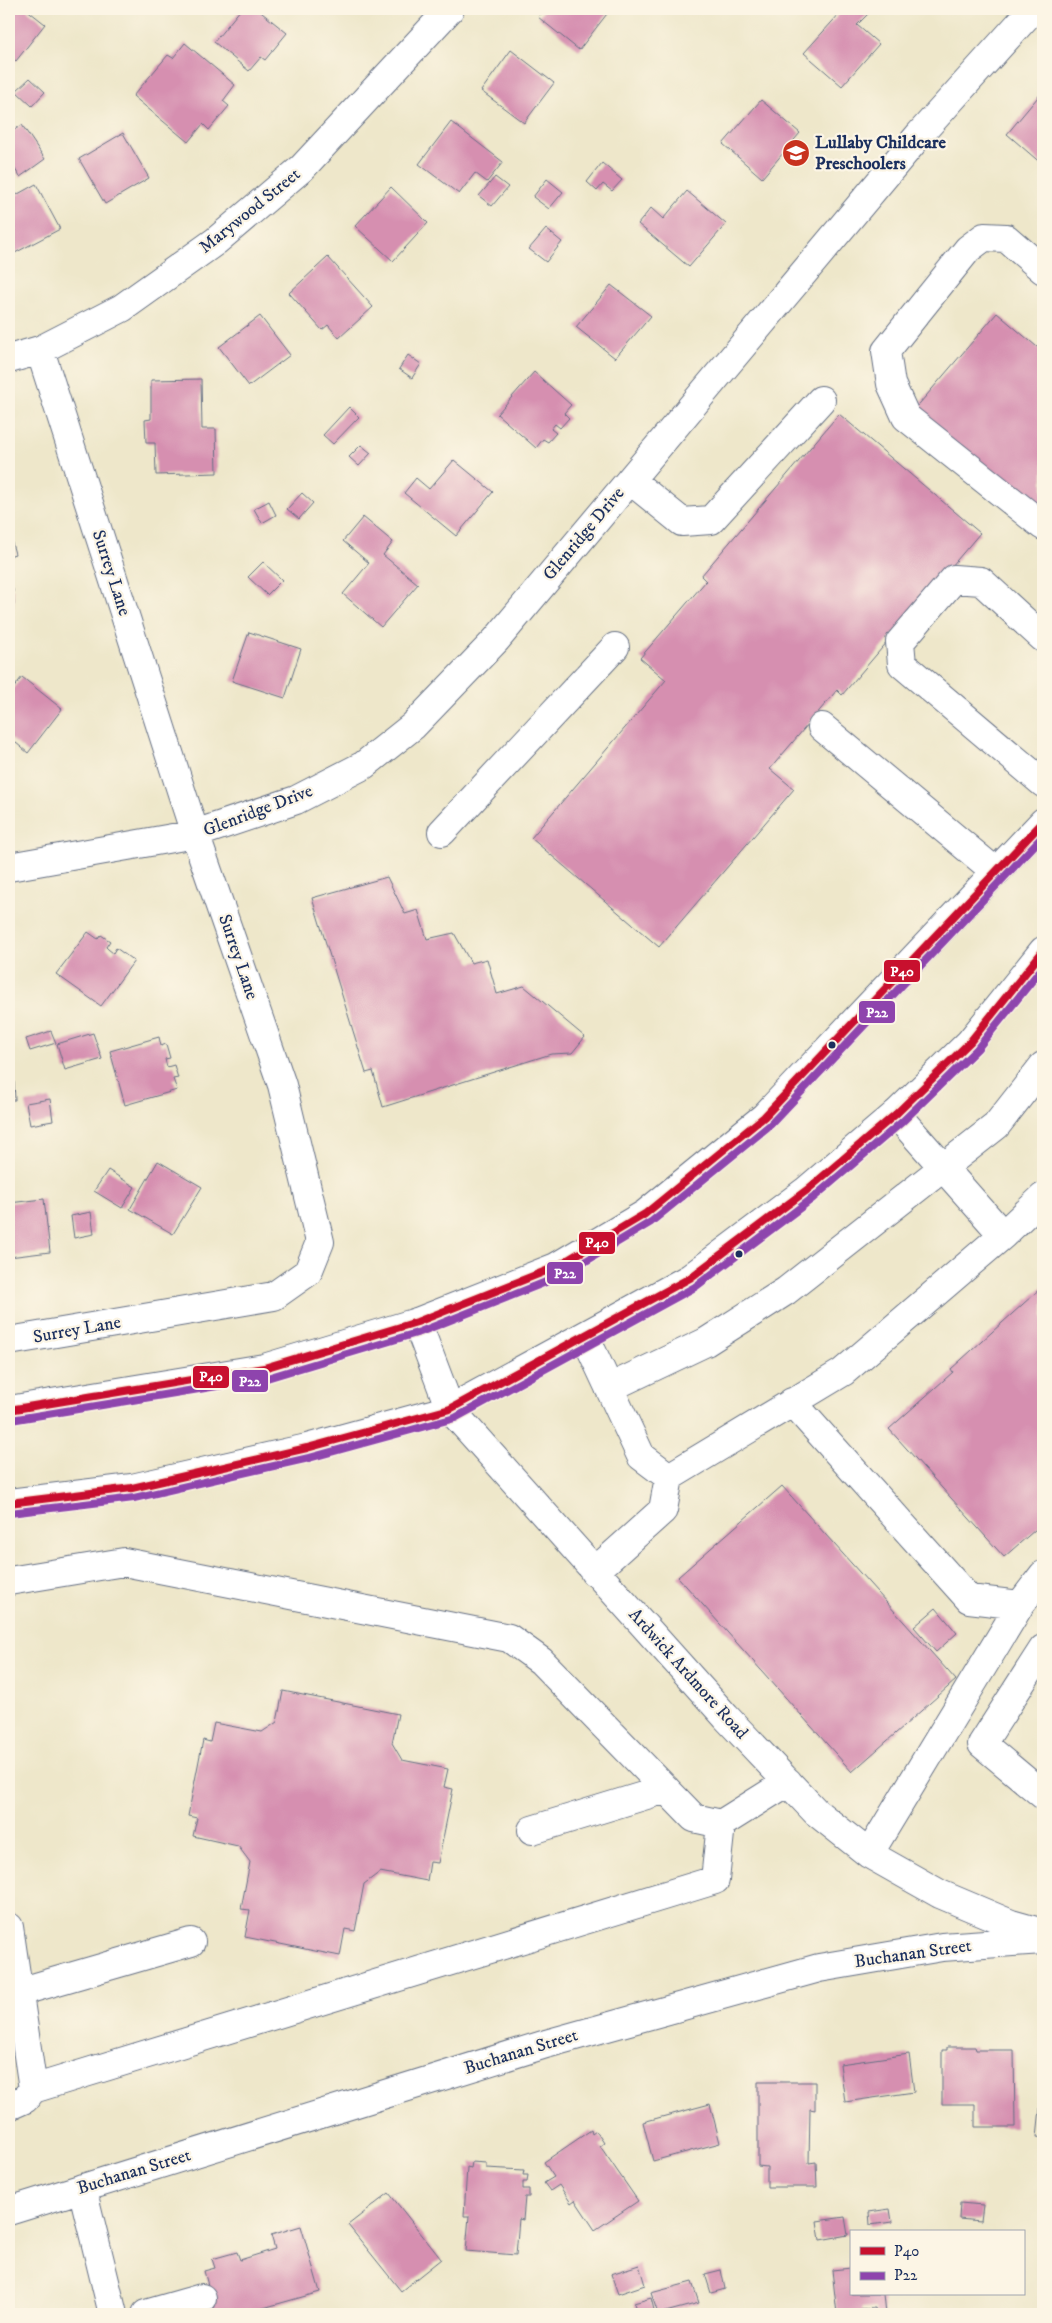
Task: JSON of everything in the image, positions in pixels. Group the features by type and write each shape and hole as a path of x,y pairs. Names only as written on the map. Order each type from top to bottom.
{"street":[{"name":"Marywood Street","path":"9,359 40,350 122,308 216,240 302,168 450,9"},
{"name":"Glenridge Drive","path":"9,867 195,834 296,800 364,765 413,726 496,640 920,134 1033,9"},
{"path":"1043,270 1006,238 984,238 968,249 886,351 891,384 906,418 1043,526"},
{"name":"Surrey Lane","path":"9,1341 274,1296 308,1272 320,1242 282,1085 195,834 40,350"},
{"path":"630,480 682,522 711,520 821,400"},
{"path":"1043,638 981,581 954,580 900,642 902,664 1043,783"},
{"path":"442,832 615,647"},
{"path":"822,727 996,872"},
{"path":"9,1410 264,1368 417,1322 556,1267 645,1214 764,1117 1043,822"},
{"path":"9,1503 132,1488 307,1448 450,1409 690,1278 807,1190 896,1114 970,1042 1043,951"},
{"path":"609,1388 706,1342 786,1291 996,1126 1043,1066"},
{"path":"896,1114 1003,1235"},
{"path":"594,1572 663,1510 669,1477 843,1372 1003,1235 1043,1197"},
{"name":"Ardwick Ardmore Road","path":"417,1322 450,1409 594,1572 816,1812 869,1854 940,1894 1011,1924 1043,1933"},
{"path":"585,1336 641,1456 669,1477"},
{"path":"792,1402 969,1599 1020,1605"},
{"path":"9,1581 124,1562 509,1638 541,1661 694,1818 721,1824 788,1782"},
{"path":"869,1854 1020,1605 1043,1575"},
{"path":"1043,1649 982,1744 1043,1795"},
{"path":"532,1830 666,1789"},
{"path":"9,2106 25,2099 33,2089 715,1880 721,1824"},
{"path":"9,1927 33,2089"},
{"name":"Buchanan Street","path":"9,2211 546,2044 819,1968 942,1947 1043,1940"},
{"path":"19,1992 191,1942"},
{"path":"82,2188 113,2314"},
{"path":"146,2314 202,2298"}],"building":[{"path":"9,9 26,9 45,24 16,61 9,55"},
{"path":"241,9 257,9 287,33 265,60 261,57 249,71 214,42"},
{"path":"545,9 610,10 579,50 538,17"},
{"path":"846,9 862,9 868,14 857,25 879,44 842,86 804,53 841,12"},
{"path":"185,43 235,85 223,101 229,106 209,130 203,124 188,142 133,96 168,55 173,58"},
{"path":"511,50 554,83 524,123 481,91"},
{"path":"30,78 45,92 32,106 16,91"},
{"path":"1043,91 1043,165 1007,134"},
{"path":"761,100 800,133 762,178 723,144"},
{"path":"451,122 503,162 487,182 475,173 459,194 419,164"},
{"path":"22,125 45,159 20,177 9,160 9,133"},
{"path":"123,133 149,178 105,204 79,159"},
{"path":"602,163 622,180 612,191 603,184 597,191 587,182"},
{"path":"495,177 508,187 492,206 479,196"},
{"path":"547,179 563,192 549,209 533,197"},
{"path":"36,184 60,229 13,254 9,246 9,199"},
{"path":"391,187 428,223 393,261 355,226"},
{"path":"687,191 726,224 689,267 638,224 651,208 663,219"},
{"path":"546,229 562,242 546,262 529,249"},
{"path":"328,257 373,307 339,338 328,325 322,330 289,293"},
{"path":"611,285 651,316 615,358 576,327"},
{"path":"997,313 1043,352 1043,519 914,410"},
{"path":"260,316 290,355 249,386 219,347"},
{"path":"408,355 421,364 412,378 399,369"},
{"path":"534,372 571,405 564,413 569,418 560,428 555,424 551,429 556,433 548,442 543,439 536,448 497,414"},
{"path":"201,379 202,429 216,429 217,473 156,475 155,443 146,443 145,420 151,419 151,380"},
{"path":"349,407 359,417 333,444 323,435"},
{"path":"839,414 980,533 842,695 837,690 770,769 794,789 659,947 531,838 666,680 640,658 706,581 701,576"},
{"path":"361,445 371,453 359,466 349,457"},
{"path":"454,460 493,492 456,536 404,493 416,478 429,489"},
{"path":"302,493 313,503 299,519 287,509"},
{"path":"269,501 276,515 262,523 254,509"},
{"path":"363,517 393,542 383,555 418,584 381,627 343,594 369,563 343,541"},
{"path":"9,532 15,554 9,556"},
{"path":"263,562 282,580 267,595 248,577"},
{"path":"9,589 13,589 14,605 9,606"},
{"path":"249,632 301,649 285,698 232,681"},
{"path":"22,677 62,709 28,753 9,737 9,694"},
{"path":"387,877 405,914 418,910 427,939 454,933 471,963 487,959 497,994 524,986 585,1037 572,1053 551,1054 383,1107 373,1071 366,1073 312,898"},
{"path":"88,932 98,939 101,935 110,941 106,947 113,953 116,948 134,961 101,1006 56,974"},
{"path":"51,1031 56,1043 30,1051 26,1039"},
{"path":"93,1033 102,1059 65,1070 57,1044"},
{"path":"159,1037 161,1046 166,1044 170,1058 165,1059 167,1067 174,1065 178,1078 173,1079 177,1090 125,1105 110,1051"},
{"path":"14,1080 15,1100 9,1100 9,1081"},
{"path":"50,1099 53,1121 30,1125 26,1103"},
{"path":"158,1161 202,1187 173,1234 130,1209"},
{"path":"108,1170 135,1187 122,1208 94,1191"},
{"path":"44,1199 50,1252 9,1257 9,1203"},
{"path":"91,1212 94,1234 74,1238 71,1216"},
{"path":"1043,1286 1043,1523 1004,1557 889,1429 953,1372 951,1369"},
{"path":"782,1486 956,1680 852,1772 678,1577"},
{"path":"936,1608 957,1633 936,1652 914,1627"},
{"path":"283,1691 398,1714 392,1743 402,1760 448,1769 444,1787 453,1789 438,1863 430,1862 427,1881 380,1872 364,1884 355,1931 345,1929 340,1956 245,1937 250,1910 241,1909 250,1862 238,1846 193,1836 197,1818 188,1816 203,1740 210,1742 214,1723 262,1732 277,1722"},
{"path":"947,2047 975,2047 976,2050 1014,2050 1015,2127 975,2127 975,2104 942,2104 942,2050 947,2050"},
{"path":"909,2054 914,2092 845,2102 840,2064"},
{"path":"758,2082 815,2082 815,2110 810,2109 809,2163 816,2162 817,2187 767,2187 767,2167 758,2166"},
{"path":"1043,2089 1043,2138 1037,2137"},
{"path":"710,2104 720,2143 653,2161 643,2122"},
{"path":"591,2130 592,2134 596,2131 604,2143 600,2146 638,2201 595,2230 575,2200 571,2203 559,2185 550,2191 544,2183 554,2177 544,2162"},
{"path":"472,2162 486,2163 486,2168 524,2170 523,2175 528,2175 527,2182 523,2182 523,2189 529,2189 529,2197 525,2197 523,2220 519,2219 516,2255 466,2251 469,2216 464,2216 467,2167 471,2168"},
{"path":"389,2193 441,2259 401,2291 348,2225"},
{"path":"960,2203 983,2205 981,2221 959,2219"},
{"path":"890,2209 892,2222 870,2225 869,2212"},
{"path":"845,2217 848,2235 820,2240 817,2221"},
{"path":"301,2226 320,2292 242,2314 216,2314 204,2271 215,2268 212,2259 237,2252 240,2260 275,2249 271,2235"},
{"path":"639,2265 645,2285 618,2294 611,2274"},
{"path":"850,2268 850,2296 883,2296 885,2314 876,2314 875,2308 861,2309 862,2314 837,2314 832,2270"},
{"path":"721,2270 725,2289 711,2293 705,2274"},
{"path":"692,2282 699,2303 658,2314 651,2293"},
{"path":"651,2298 655,2314 637,2314 634,2303"}],"transit line":[{"name":"P40","path":"9,1410 264,1368 417,1322 556,1267 645,1214 764,1117 1043,822"},
{"name":"P22","path":"11,1420 267,1378 420,1332 561,1276 651,1222 770,1125 1043,836"},
{"name":"P40","path":"9,1503 132,1488 307,1448 450,1409 690,1278 807,1190 896,1114 970,1042 1043,951"},
{"name":"P22","path":"10,1513 134,1498 309,1458 455,1418 695,1287 813,1198 902,1122 977,1049 1043,967"}],"place":[{"name":"Lullaby Childcare Preschoolers","path":"796,153"}]}
